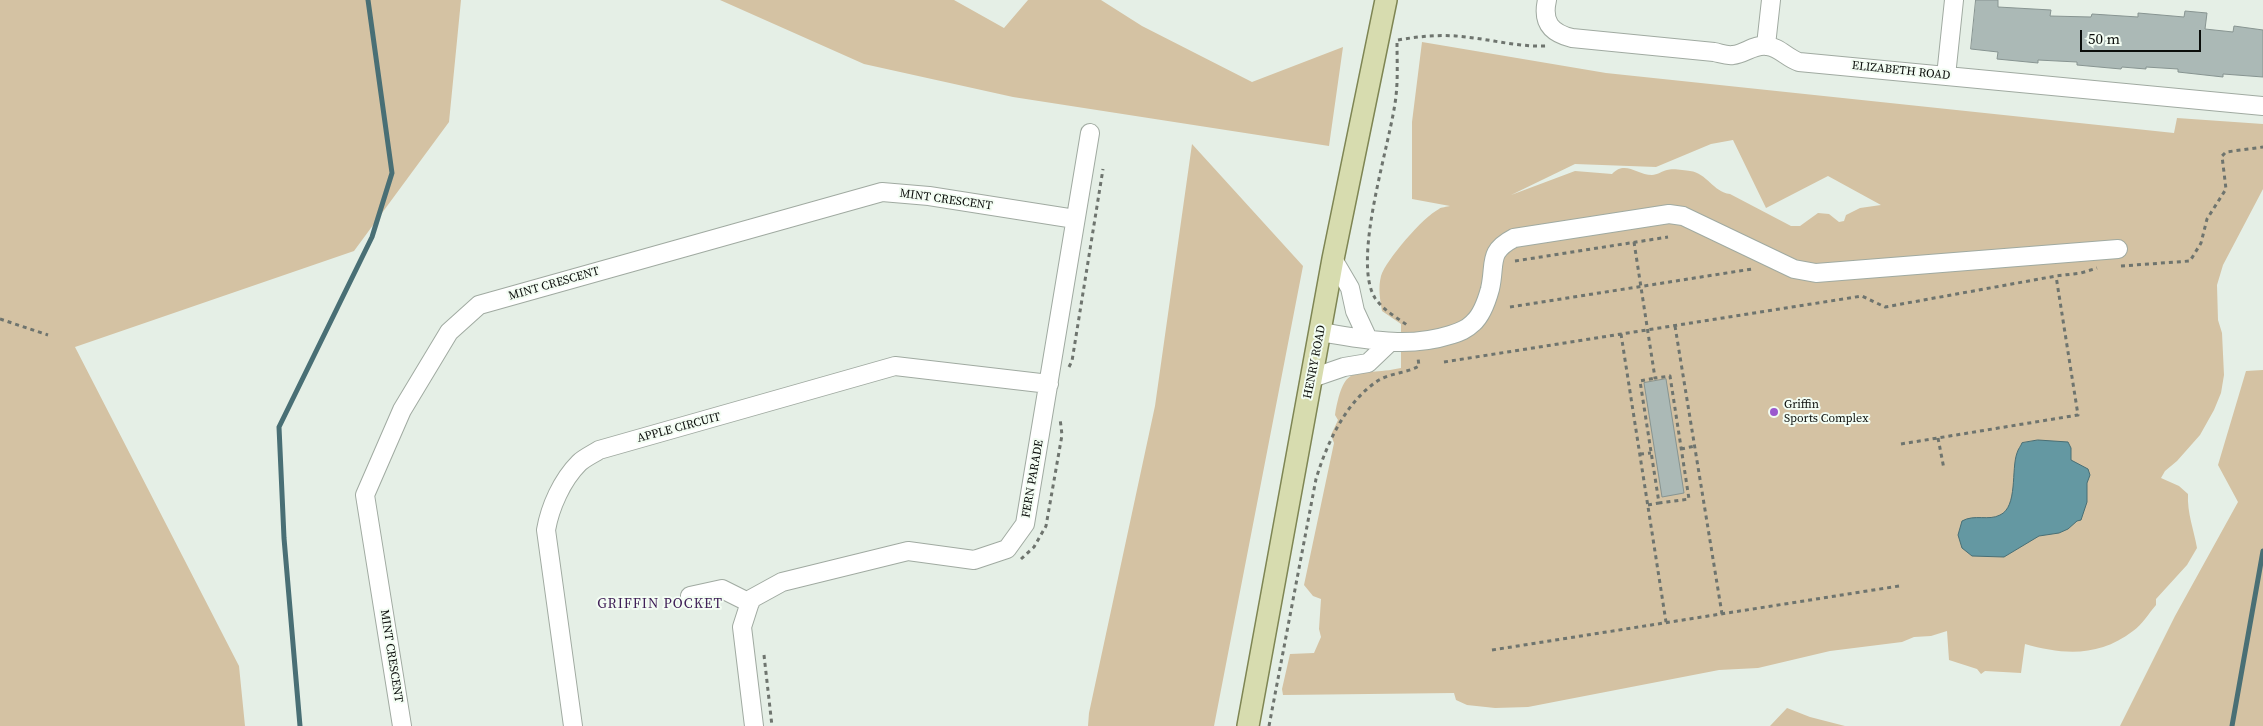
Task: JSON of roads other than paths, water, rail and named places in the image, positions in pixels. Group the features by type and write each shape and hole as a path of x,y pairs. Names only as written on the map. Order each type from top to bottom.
{"main road":[{"name":"HENRY ROAD","path":"1248,726 1333,259 1386,0"}],"street":[{"path":"1547,0 1546,17 1552,29 1572,38 1714,52 1729,56 1737,55 1754,47 1766,46 1770,0"},
{"path":"1946,76 1954,0"},
{"name":"ELIZABETH ROAD","path":"1766,46 1777,49 1799,62 2263,106"},
{"name":"FERN PARADE","path":"750,603 751,599 782,582 908,552 974,560 1007,549 1025,524 1090,133"},
{"name":"MINT CRESCENT","path":"402,726 365,495 407,402 449,332 479,305 882,192 929,196 1075,219"},
{"path":"1320,332 1406,344 1429,341 1464,331 1475,322 1483,309 1490,288 1495,254 1501,245 1514,238 1669,214 1683,216 1794,269 1816,273 2118,249"},
{"path":"1333,259 1350,288 1355,311 1368,339"},
{"path":"1312,378 1344,367 1368,363 1389,343"},
{"name":"APPLE CIRCUIT","path":"573,726 546,530 549,512 566,479 580,462 599,450 895,366 1049,384"},
{"path":"690,596 722,589 750,603 742,627 754,726"}],"water":[{"path":"2038,440 2068,442 2071,448 2071,460 2088,469 2090,475 2087,483 2087,502 2081,520 2059,533 2039,536 2004,557 1972,556 1962,548 1958,535 1962,521 1971,518 1996,517 2006,511 2012,496 2015,460 2018,450 2022,443"}],"waterway":[{"path":"300,726 284,538 279,427 372,237 392,173 368,0"},
{"path":"2232,726 2263,551"}],"place":[{"name":"Griffin Sports Complex","path":"1774,412"}],"district":[{"name":"GRIFFIN POCKET","path":"660,604"}]}
